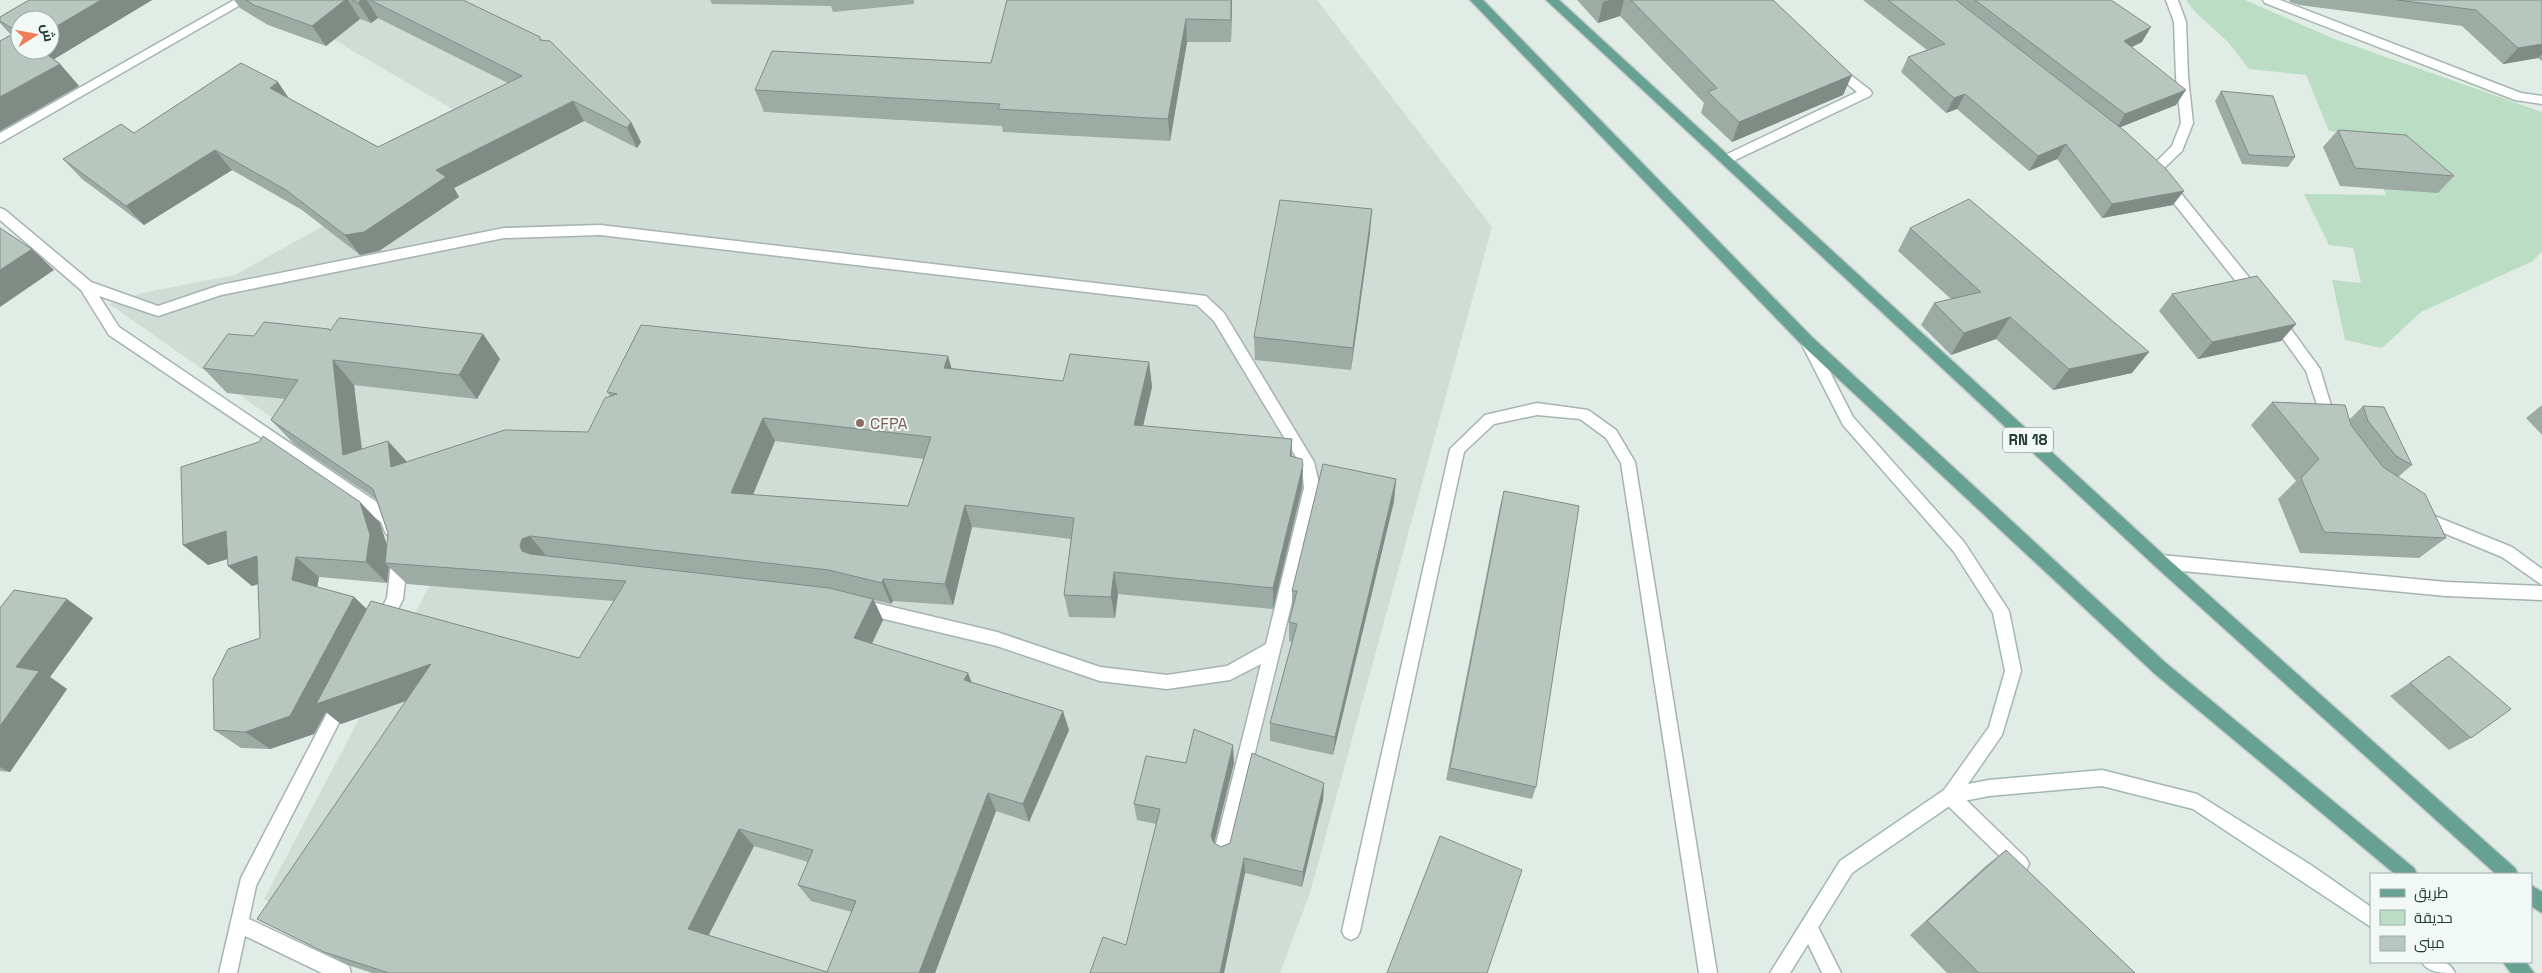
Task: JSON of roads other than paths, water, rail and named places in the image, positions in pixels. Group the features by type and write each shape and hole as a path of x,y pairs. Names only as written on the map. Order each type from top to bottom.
{"main road":[{"path":"1476,0 1807,341 2161,669 2407,873"},
{"name":"RN 18","path":"1552,0 2161,562 2508,873"},
{"path":"2532,895 2542,904"},
{"path":"2513,963 2525,973"}],"street":[{"path":"0,139 243,0"},
{"path":"2153,170 2178,148 2187,123 2182,77 2180,22 2172,0"},
{"path":"2269,0 2519,97 2542,100"},
{"path":"1725,160 1866,93 1822,56"},
{"path":"2140,159 2153,170 2206,232 2313,369 2333,436"},
{"path":"0,213 86,286 114,331 388,518 400,556 395,599 372,642"},
{"path":"86,286 158,310 220,290 504,233 600,230 1201,300 1219,317 1308,466 1312,488 1222,852"},
{"path":"1779,973 1846,866 1950,796 1996,730 2013,671 2001,611 1959,547 1848,421 1807,341"},
{"path":"1351,931 1457,449 1490,419 1536,409 1583,414 1610,434 1628,462 1708,973"},
{"path":"2412,513 2508,552 2542,578"},
{"path":"2161,562 2446,589 2542,593"},
{"path":"840,601 997,639 1100,674 1167,682 1230,673 1272,649"},
{"path":"228,973 247,884 350,685"},
{"path":"1950,796 1989,788 2102,778 2198,802 2306,871 2370,917"},
{"path":"1950,796 2034,878"},
{"path":"238,924 342,973"},
{"path":"1808,926 1832,973"},
{"path":"2432,963 2446,973"}],"place":[{"name":"CFPA","path":"860,423"}]}
